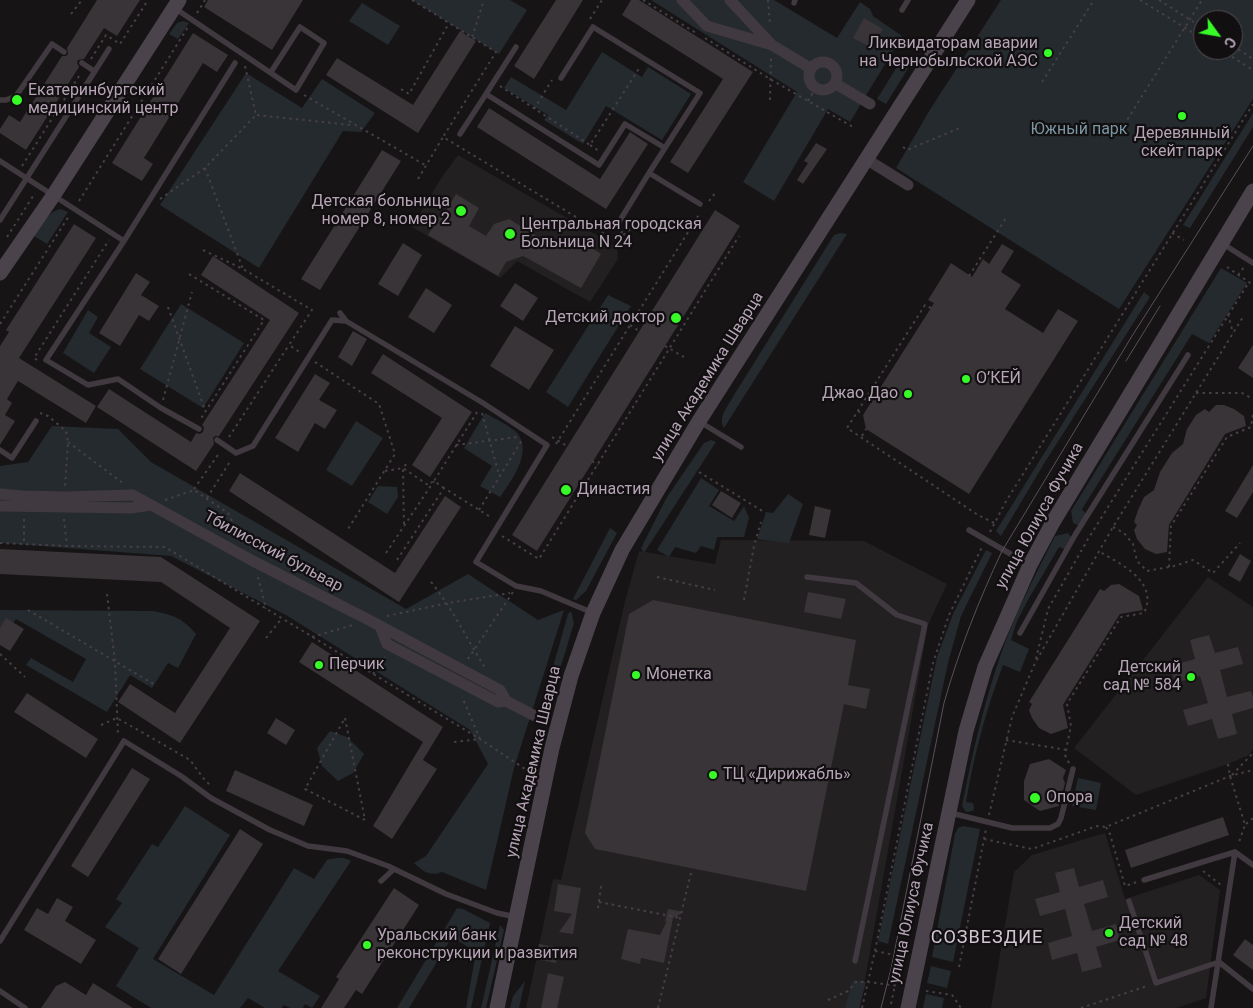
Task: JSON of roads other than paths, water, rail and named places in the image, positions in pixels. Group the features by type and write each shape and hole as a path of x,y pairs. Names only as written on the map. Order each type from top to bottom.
{"street":[{"path":"682,0 707,26 772,45 810,68"},
{"path":"730,0 772,45"},
{"name":"улица Академика Шварца","path":"497,1008 552,748 570,676 593,614 622,550 699,421 968,0"},
{"path":"0,274 53,196 177,4"},
{"path":"819,61 830,63 837,72 836,84 826,90 815,89 808,79 810,68 819,61"},
{"path":"836,84 870,104"},
{"path":"866,159 908,185"},
{"name":"улица Юлиуса Фучика","path":"908,1008 966,732 985,667 1030,565 1072,489 1253,191"},
{"name":"Тбилисский бульвар","path":"0,494 56,497 133,495 254,562 380,626 498,702 506,701 536,716"},
{"path":"0,506 23,508 130,508 151,505"},
{"name":"Тбилисский бульвар","path":"380,626 387,644 458,675 500,690 506,701"}],"lane":[{"path":"902,10 908,0"},
{"path":"177,4 193,20 296,90 324,43 300,27 271,72"},
{"path":"558,77 593,27 700,93 619,222"},
{"path":"0,100 16,96 52,44 64,52"},
{"path":"460,134 516,47"},
{"path":"0,220 109,49"},
{"path":"82,63 94,71"},
{"path":"197,428 161,408 118,379 88,385 46,360 142,213 235,63"},
{"path":"486,94 599,165 626,124 665,148"},
{"path":"0,161 124,241"},
{"path":"650,174 703,206"},
{"path":"1221,243 1253,262"},
{"path":"340,313 346,321 483,403 547,445 476,562 516,586 541,591 593,614"},
{"path":"217,440 236,453 253,446 332,320 346,321"},
{"path":"1020,633 1075,535 1188,355"},
{"path":"0,450 12,458 36,421"},
{"path":"699,421 741,447"},
{"path":"970,530 1030,565"},
{"path":"807,577 856,583 897,615 925,624 855,962"},
{"path":"0,940 124,742 181,776 211,798 270,830 308,846 347,851 394,869 446,894 497,913 516,917"},
{"path":"949,813 1012,828 1050,828 1058,824 1061,818 1073,769"},
{"path":"1144,880 1236,852"},
{"path":"1236,852 1253,865"},
{"path":"1211,1008 1236,852"},
{"path":"381,881 394,869"},
{"path":"1129,901 1156,983 1219,962"},
{"path":"1219,962 1253,989"},
{"path":"0,991 25,1008"}],"tram line":[{"path":"881,1008 891,969 944,703 963,645 985,588 1002,551 1132,336 1253,146"},
{"path":"1126,361 1160,306"}],"place":[{"name":"Ликвидаторам аварии на Чернобыльской АЭС","path":"1048,53"},
{"name":"Екатеринбургский медицинский центр","path":"17,100"},
{"name":"Деревянный скейт парк","path":"1182,116"},
{"name":"Детская больница номер 8, номер 2","path":"461,211"},
{"name":"Центральная городская Больница N 24","path":"510,234"},
{"name":"Детский доктор","path":"676,318"},
{"name":"О’КЕЙ","path":"966,379"},
{"name":"Джао Дао","path":"908,394"},
{"name":"Династия","path":"566,490"},
{"name":"Перчик","path":"319,665"},
{"name":"Монетка","path":"636,675"},
{"name":"Детский сад № 584","path":"1191,677"},
{"name":"ТЦ «Дирижабль»","path":"713,775"},
{"name":"Опора","path":"1035,798"},
{"name":"Детский сад № 48","path":"1109,933"},
{"name":"Уральский банк реконструкции и развития","path":"367,945"}],"district":[{"name":"СОЗВЕЗДИЕ","path":"987,938"}],"park label":[{"name":"Южный парк","path":"1079,130"}]}
